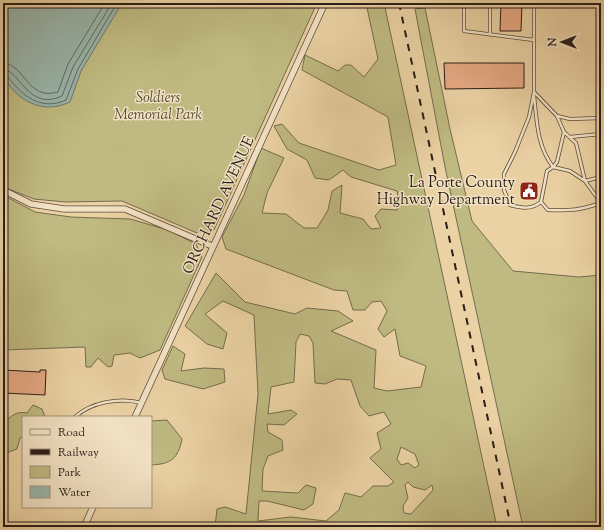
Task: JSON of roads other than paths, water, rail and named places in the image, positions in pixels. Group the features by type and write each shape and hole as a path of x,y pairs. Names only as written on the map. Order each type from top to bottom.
{"street":[{"name":"ORCHARD AVENUE","path":"136,416 212,246 325,3"},
{"path":"3,190 31,204 64,209 125,209 212,246"},
{"path":"84,527 93,508"}],"lane":[{"path":"464,3 464,31 534,40"},
{"path":"490,3 490,34"},
{"path":"534,3 534,92 538,134 545,156 553,167 570,171 586,181 601,178"},
{"path":"534,92 557,116 564,132 576,143 586,181 601,204 585,209 562,211 548,210 541,202"},
{"path":"534,92 529,117 516,152 504,174 504,190 510,205 522,208 534,207 541,202 547,171 557,162 564,132"},
{"path":"557,116 570,119 601,118"},
{"path":"596,134 601,141"},
{"path":"569,137 601,134"},
{"path":"76,416 84,410 100,404 130,400 142,403"}],"water":[{"path":"3,3 122,3 81,71 70,102 60,106 40,106 23,98 15,92 9,84 3,75"}],"railway":[{"path":"399,3 511,527"}],"place":[{"name":"La Porte County Highway Department","path":"529,191"}],"park label":[{"name":"Soldiers Memorial Park","path":"158,106"}]}
